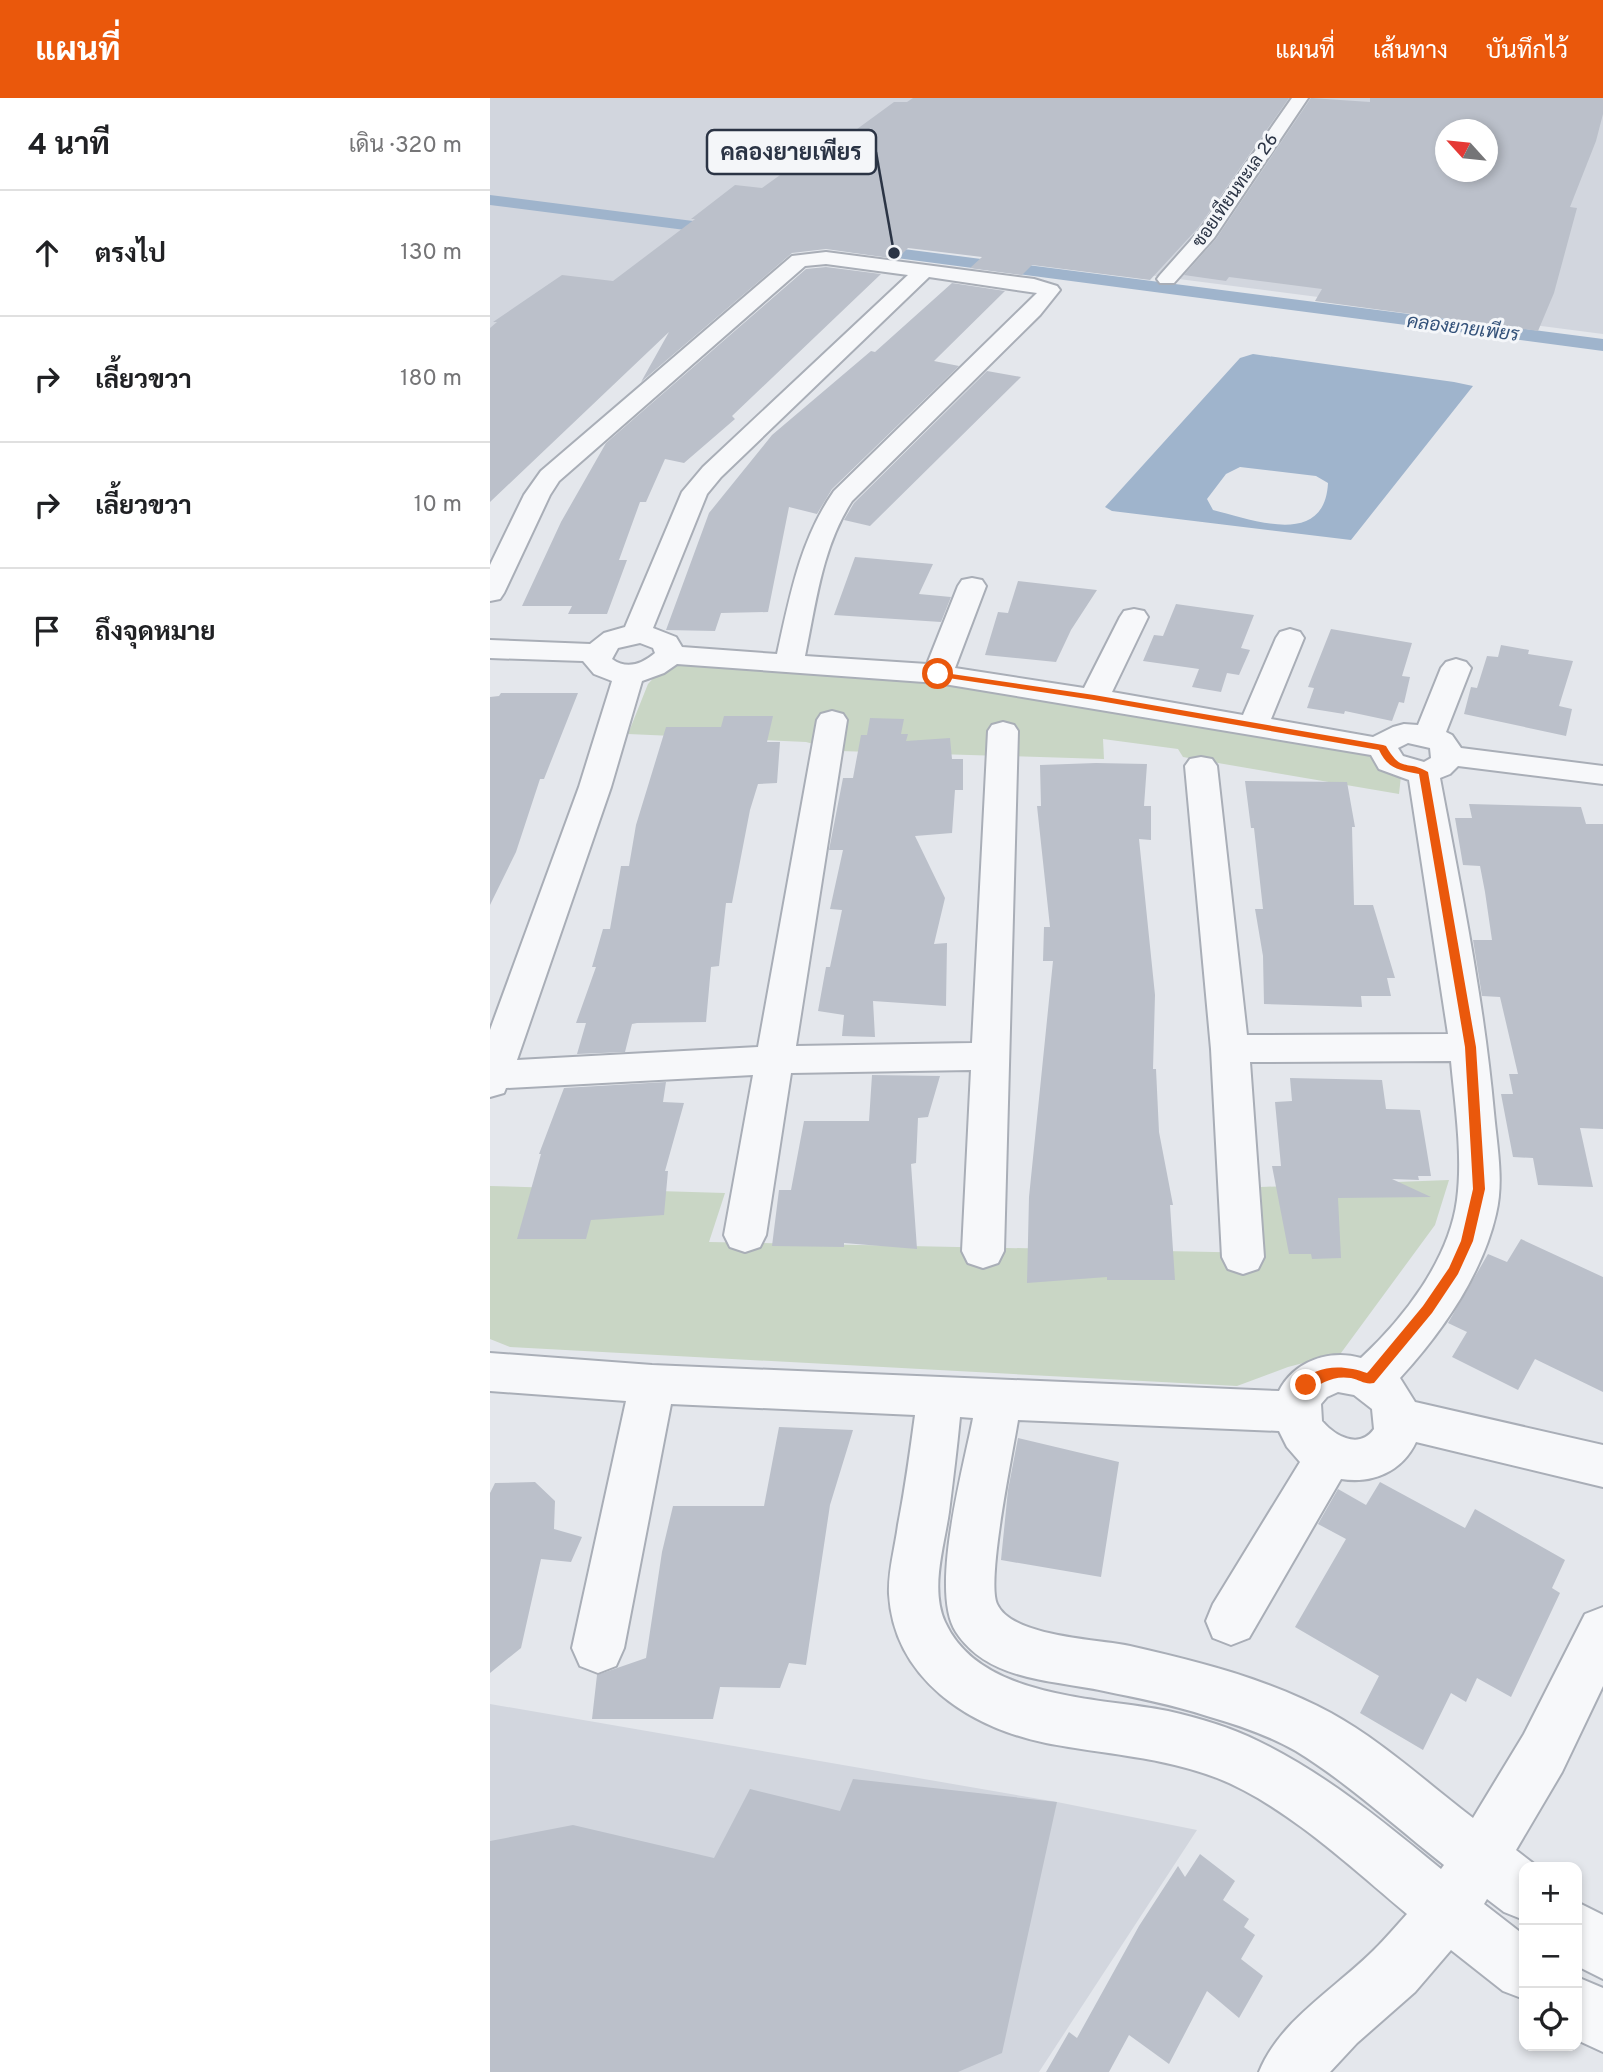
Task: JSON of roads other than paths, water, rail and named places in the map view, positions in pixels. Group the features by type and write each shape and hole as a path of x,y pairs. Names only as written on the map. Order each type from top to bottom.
{"street":[{"name":"ซอยเทียนทะเล 26","path":"1167,279 1207,234 1300,98"},
{"path":"490,593 537,495 551,477 799,260 813,257 1034,285 1050,290 1033,311 843,496 829,514 820,535 789,663"},
{"path":"636,634 695,492 712,472 924,271"},
{"path":"938,674 972,586"},
{"path":"1094,698 1134,617"},
{"path":"670,655 667,643 658,637 636,634 615,638 603,645 597,653 597,661 602,668 629,674 657,666 670,655 938,674 1383,748 1394,736 1416,733 1434,755 1603,775"},
{"path":"1253,726 1290,638"},
{"path":"490,649 597,653"},
{"path":"1369,1379 1392,1356 1454,1270 1467,1241 1479,1189 1470,1047 1434,755 1456,668"},
{"path":"629,674 595,788 492,1079 774,1060 989,1056"},
{"path":"745,1235 832,720"},
{"path":"983,1251 1003,731"},
{"path":"1201,766 1230,1049 1244,1257"},
{"path":"1230,1049 1470,1047"},
{"path":"490,1372 652,1384 1296,1412"},
{"path":"1335,1372 1353,1373 1384,1389 1394,1403 1398,1418 1396,1436 1386,1450 1369,1459 1349,1461 1329,1456 1311,1445 1300,1430 1296,1412 1302,1391 1319,1376 1335,1372"},
{"path":"598,1648 652,1384"},
{"path":"940,1395 914,1594 924,1639 942,1663 970,1688 1002,1704 1031,1713 1197,1745 1235,1758 1270,1776 1327,1814 1447,1912 1519,1966"},
{"path":"999,1399 973,1548 970,1584 972,1614 994,1638 1033,1655 1102,1665 1204,1689 1269,1710 1315,1733 1519,1888"},
{"path":"1398,1418 1603,1466"},
{"path":"1231,1621 1329,1456"},
{"path":"924,1639 972,1614"},
{"path":"1290,2072 1336,2022 1394,1971 1447,1912 1543,1753 1603,1631"},
{"path":"1582,1935 1603,1950"},
{"path":"1582,2009 1603,2022"}],"water":[{"path":"1253,354 1473,386 1351,540 1112,511 1105,507 1240,358","holes":["1240,467 1316,476 1328,483 1324,503 1314,516 1301,523 1284,525 1247,519 1213,510 1207,499 1226,474"]}],"waterway":[{"name":"คลองยายเพียร","path":"490,200 732,231"},
{"name":"คลองยายเพียร","path":"857,248 1603,345"}],"place":[{"name":"คลองยายเพียร","path":"894,253"}]}
